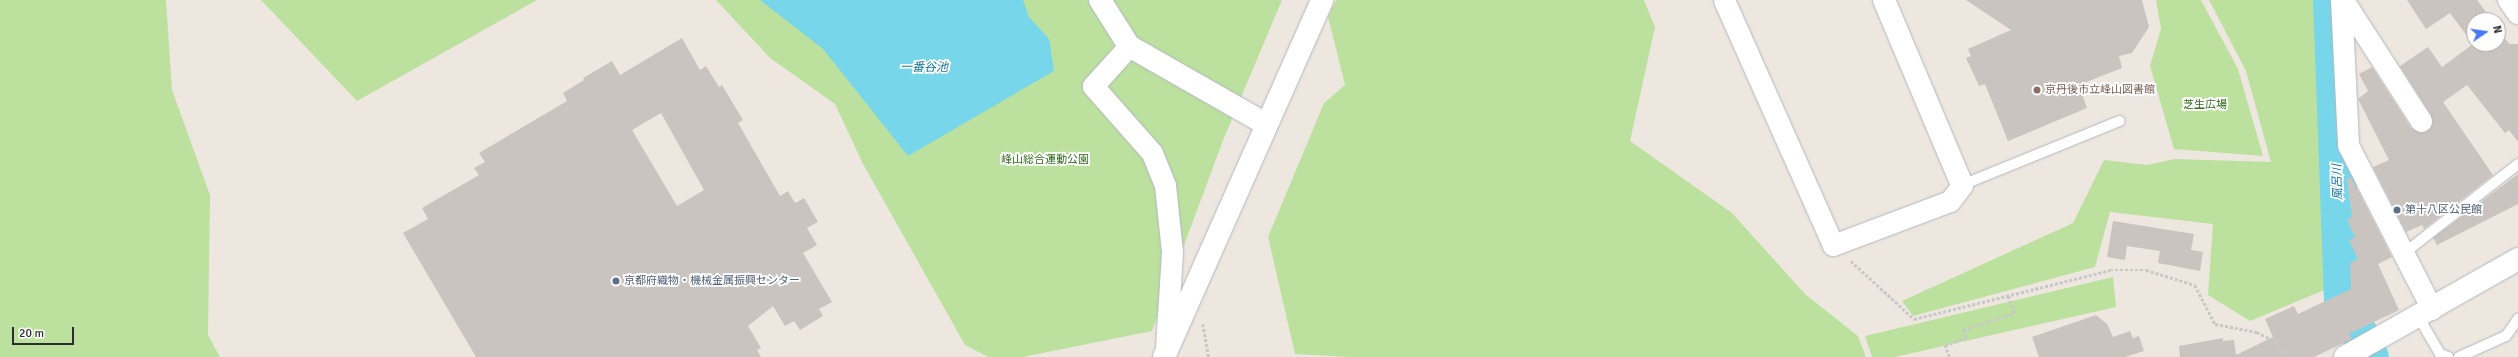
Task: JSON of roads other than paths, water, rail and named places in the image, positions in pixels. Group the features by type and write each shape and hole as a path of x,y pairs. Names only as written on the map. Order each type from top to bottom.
{"street":[{"path":"1100,0 1129,46 1266,124"},
{"path":"1165,355 1322,0"},
{"path":"1724,0 1833,245 1950,200 1962,185 1884,0"},
{"path":"2342,0 2421,121"},
{"path":"2342,0 2348,145 2403,254 2425,313"},
{"path":"2509,0 2518,13"},
{"path":"1129,46 1093,86 1152,153 1165,184 1172,252 1165,355"},
{"path":"2357,351 2518,258"}],"lane":[{"path":"1962,185 2120,121"},
{"path":"2403,254 2518,164"},
{"path":"2425,313 2440,354 2448,357"},
{"path":"2458,357 2506,336 2518,319"}],"water":[{"name":"一番谷池","path":"760,0 1023,0 1029,17 1049,39 1054,71 908,156 823,49"}],"waterway":[{"name":"風呂川","path":"2331,0 2342,297 2370,357"}],"place":[{"name":"京丹後市立峰山図書館","path":"2037,90"},
{"name":"第十八区公民館","path":"2397,210"},
{"name":"京都府織物・機械金属振興センター","path":"616,281"}],"park label":[{"name":"芝生広場","path":"2205,105"},
{"name":"峰山総合運動公園","path":"1045,160"}]}
